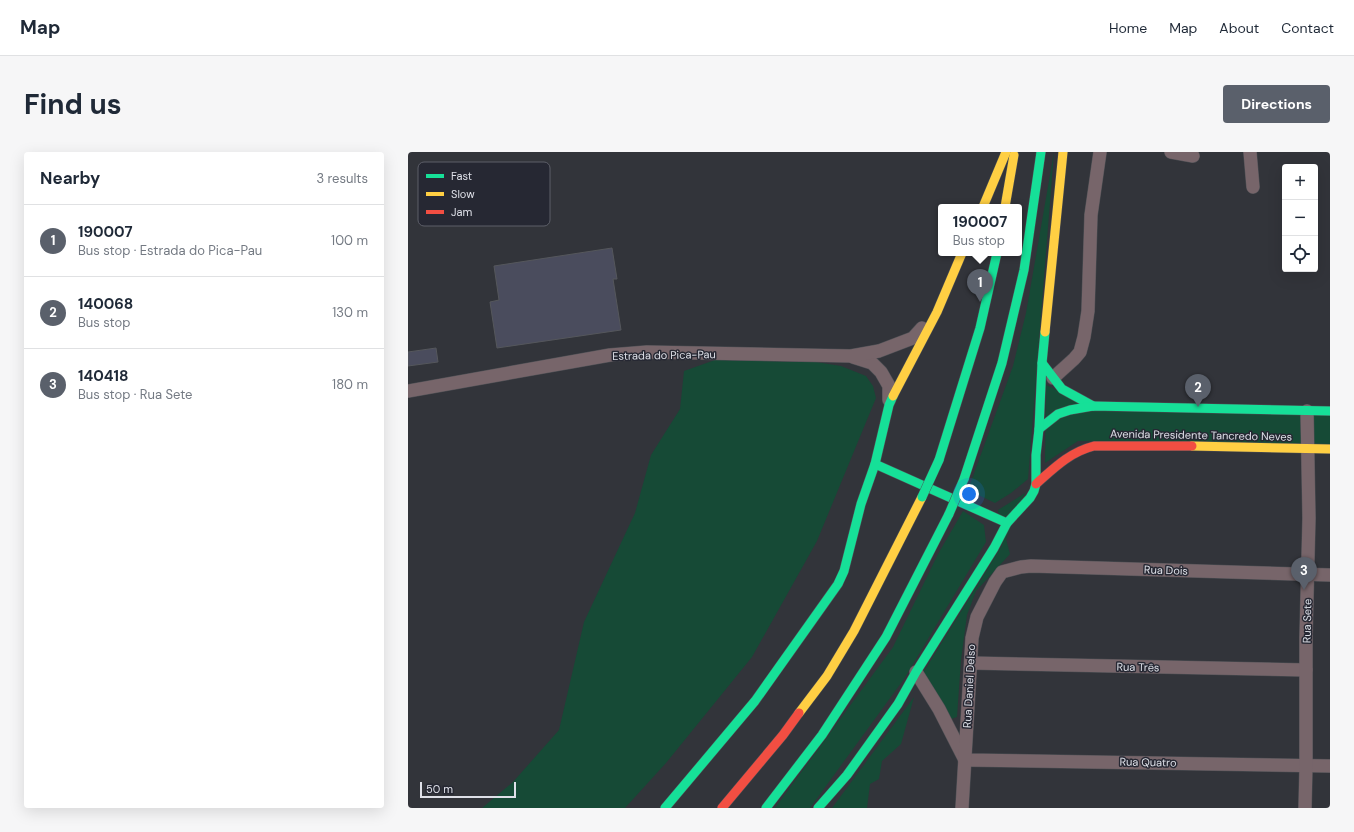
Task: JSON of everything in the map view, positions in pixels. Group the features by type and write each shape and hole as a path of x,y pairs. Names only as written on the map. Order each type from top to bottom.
{"main road":[{"path":"983,204 1006,152"},
{"path":"1005,204 1014,152"},
{"path":"766,808 822,735 886,637 949,514 964,479 1002,363 1024,270 1040,152"},
{"path":"818,808 847,775 875,738 898,704 916,672 990,555 1006,523 1030,498 1034,491 1036,484 1036,455 1039,429 1042,363 1063,152"},
{"path":"665,808 755,701 838,584 849,554 861,504 875,464 889,405 937,312 961,256"},
{"path":"722,808 783,735 827,676 854,631 890,562 939,460 980,328 996,256"},
{"path":"1042,363 1062,389 1093,406"},
{"path":"1039,429 1058,414 1070,410 1093,406 1330,411"},
{"name":"Avenida Presidente Tancredo Neves","path":"1036,484 1066,457 1080,450 1094,446 1166,445 1330,449"},
{"path":"875,464 1006,523"}],"street":[{"path":"1053,378 1074,360 1080,352 1084,337 1088,311 1091,215 1100,152"},
{"path":"1171,152 1193,156"},
{"path":"1250,152 1253,187"},
{"name":"Estrada do Pica-Pau","path":"408,391 610,355 647,352 851,356 879,351 913,338 937,312"},
{"name":"Estrada do Pica-Pau","path":"851,356 872,363 881,372 889,386 889,405"},
{"name":"Rua Sete","path":"1305,808 1309,518 1307,410"},
{"name":"Rua Dois","path":"1002,572 1021,566 1031,566 1330,575"},
{"name":"Rua Daniel Delso","path":"962,808 972,638 977,617 991,588 1002,572"},
{"name":"Rua Três","path":"971,663 1306,670"},
{"path":"916,672 939,709 965,760"},
{"name":"Rua Quatro","path":"965,760 1330,766"}],"green space":[{"path":"1054,152 1028,479 1011,493 995,503 968,490 1013,366 1026,313"},
{"path":"715,360 816,362 841,366 866,376 873,386 876,398 817,541 752,657 666,763 625,808 482,808 513,782 559,730 584,622 635,513 651,455 680,409 684,371"},
{"path":"1046,385 1101,410 1330,414 1330,444 1078,441 1045,463"},
{"path":"1025,493 1006,539 1010,554 976,591 967,615 961,660 957,717 951,719 923,673 1002,545 998,510"},
{"path":"963,511 984,525 986,542 904,679 810,808 775,808 893,647 938,554"},
{"path":"914,697 901,744 882,761 879,779 870,784 867,808 832,808"}],"building":[{"path":"612,248 617,279 613,279 621,330 497,348 490,302 499,300 494,266"},
{"path":"436,348 438,362 408,366 408,352"}],"traffic: fast":[{"path":"964,479 1002,363 1024,270 1041,152"},
{"path":"939,460 980,328 996,256"},
{"path":"818,808 847,775 898,704 916,672 994,548 1007,523 1030,498 1034,491 1036,484 1036,455 1045,332"},
{"path":"1042,363 1062,389 1093,406"},
{"path":"665,808 755,701 838,584 844,571 861,504 875,464 889,405 893,396"},
{"path":"1039,429 1058,414 1070,410 1093,406 1330,411"},
{"path":"922,497 939,460"},
{"path":"875,464 1007,523"},
{"path":"949,514 964,479"},
{"path":"766,808 822,735 886,637 949,514"}],"traffic: slow":[{"path":"984,204 1006,152"},
{"path":"1045,332 1063,152"},
{"path":"1006,204 1014,155"},
{"path":"893,396 937,312 961,256"},
{"path":"1192,446 1330,449"},
{"path":"799,713 827,676 854,631 922,497"}],"traffic: jam":[{"path":"1036,484 1070,456 1094,446 1192,446"},
{"path":"722,808 783,735 799,713"}],"place":[{"name":"190007","path":"980,302"},
{"name":"140068","path":"1198,407"},
{"name":"140418","path":"1304,590"}]}
